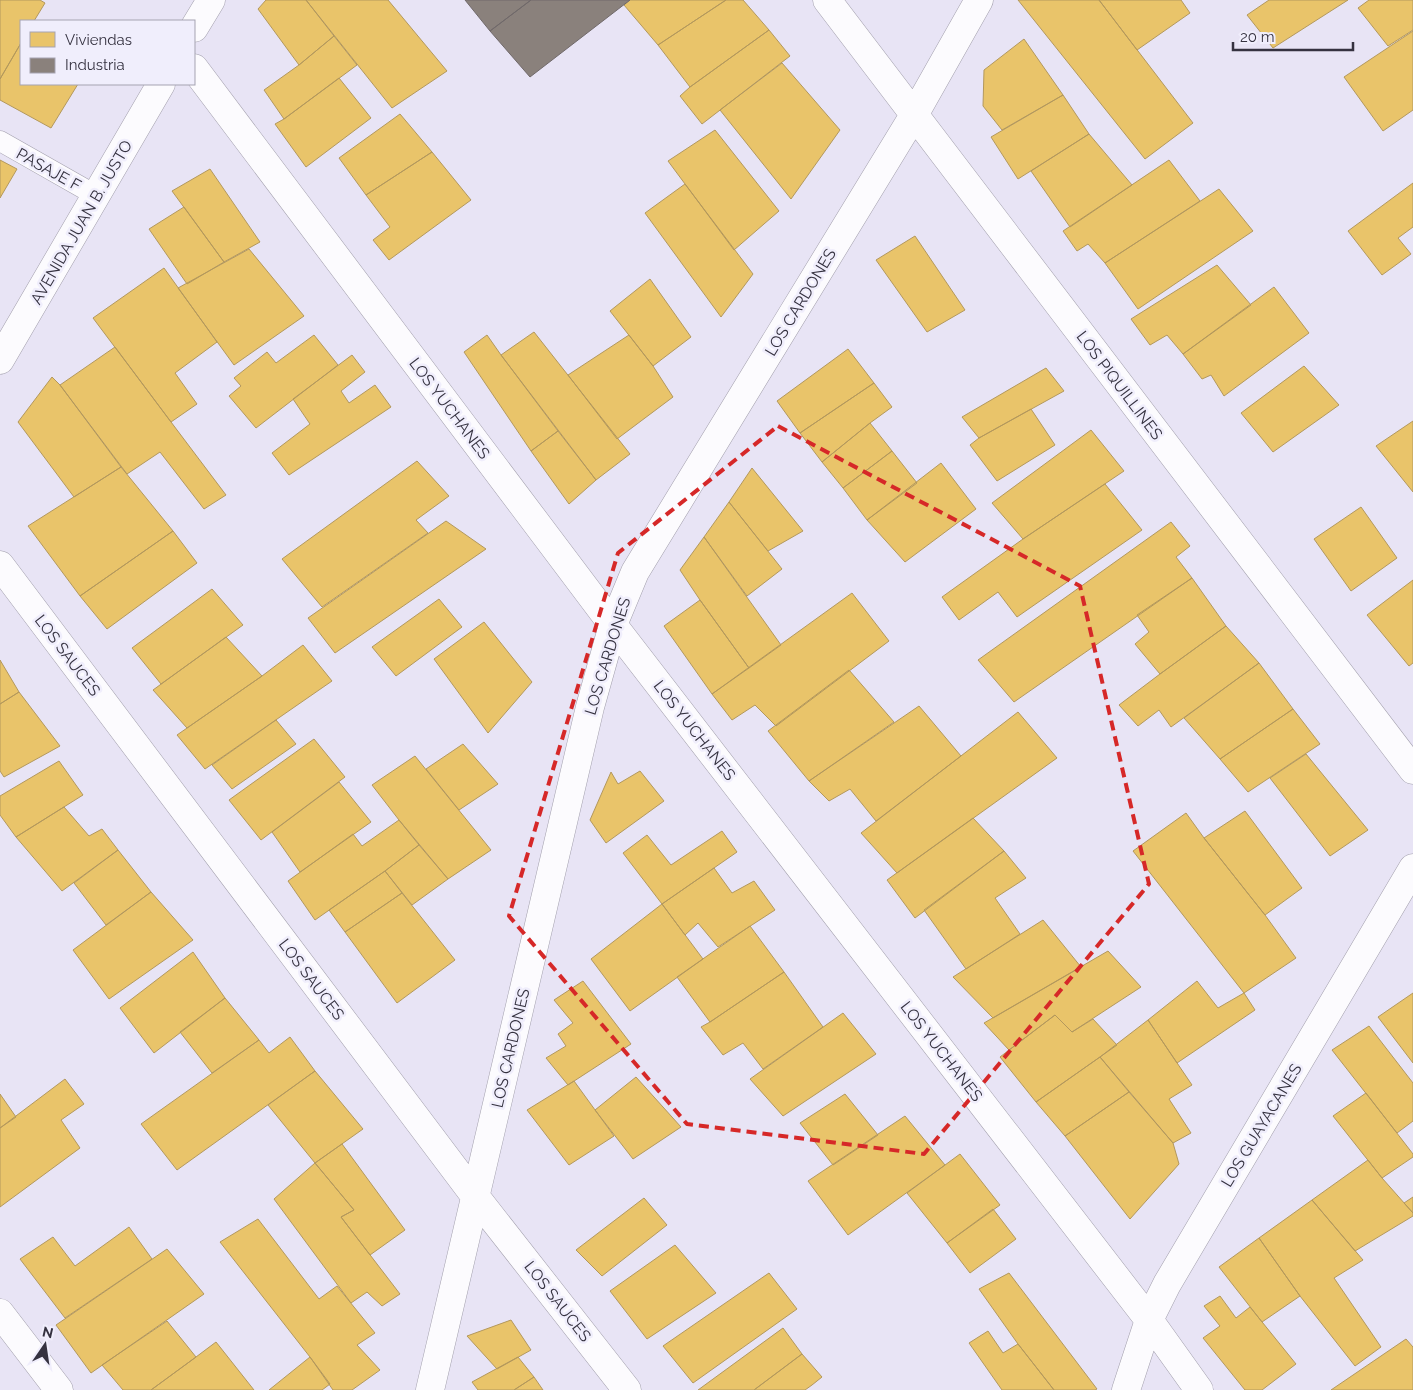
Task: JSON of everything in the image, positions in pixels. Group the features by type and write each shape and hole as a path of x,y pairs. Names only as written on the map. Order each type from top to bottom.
{"street":[{"path":"195,26 210,0"},
{"name":"LOS PIQUILLINES","path":"827,0 1413,770"},
{"name":"LOS CARDONES","path":"430,1390 590,707 614,625 635,572 914,115 979,0"},
{"name":"LOS YUCHANES","path":"195,69 614,625 1149,1320 1199,1390"},
{"name":"AVENIDA JUAN B. JUSTO","path":"0,360 160,85"},
{"name":"LOS SAUCES","path":"0,565 475,1196 627,1390"},
{"name":"LOS GUAYACANES","path":"1126,1390 1149,1320 1167,1284 1413,868"},
{"path":"0,1313 59,1390"}],"lane":[{"name":"PASAJE F","path":"0,142 97,196"}],"highlighted area":[{"path":"778,426 1080,586 1149,884 924,1154 687,1124 509,916 618,553"}],"building: Viviendas":[{"path":"0,0 40,0 45,3 35,20 20,20 20,45 0,79"},
{"path":"266,0 306,0 334,36 299,65 258,9"},
{"path":"306,0 388,0 447,71 392,108"},
{"path":"630,0 726,0 658,45 624,5"},
{"path":"726,0 743,0 769,30 690,87 658,45"},
{"path":"1018,0 1099,0 1193,123 1145,159"},
{"path":"1099,0 1181,0 1190,13 1137,50"},
{"path":"1269,0 1348,0 1273,48 1247,15"},
{"path":"1369,0 1413,0 1413,30 1388,46 1358,8"},
{"path":"769,30 790,56 702,124 680,96"},
{"path":"1413,31 1413,110 1383,131 1344,77"},
{"path":"334,36 357,65 284,119 264,90 299,65"},
{"path":"1024,39 1063,95 1002,130 983,106 984,70"},
{"path":"20,45 20,85 77,85 51,128 0,100 0,79"},
{"path":"782,63 840,130 791,199 720,110"},
{"path":"339,78 371,118 306,167 275,124"},
{"path":"1063,95 1089,134 1018,179 991,137"},
{"path":"400,114 432,152 366,195 339,158"},
{"path":"715,130 779,211 734,250 668,161"},
{"path":"1089,134 1132,185 1070,227 1031,171"},
{"path":"432,152 471,200 389,260 373,240 390,227 366,195"},
{"path":"0,160 17,169 0,198"},
{"path":"1169,160 1200,201 1105,263 1088,244 1077,251 1063,231"},
{"path":"210,169 260,242 224,262 172,191"},
{"path":"1413,183 1413,227 1398,238 1411,254 1382,275 1348,231"},
{"path":"685,184 753,274 721,317 645,213"},
{"path":"1219,189 1253,231 1138,309 1105,263"},
{"path":"184,207 224,262 187,284 149,229"},
{"path":"915,236 965,310 927,332 876,260"},
{"path":"249,249 304,316 234,365 178,288"},
{"path":"1217,265 1251,305 1183,354 1167,335 1150,345 1131,319"},
{"path":"164,268 217,342 175,373 197,404 171,422 93,318"},
{"path":"650,279 691,337 653,366 610,311"},
{"path":"1274,287 1309,333 1224,396 1211,375 1202,379 1183,354"},
{"path":"534,332 630,454 596,480 501,355"},
{"path":"314,335 338,365 256,428 229,396 241,386 234,378 267,352 276,363"},
{"path":"487,335 558,431 531,451 464,352"},
{"path":"629,335 653,366 673,397 617,439 568,375"},
{"path":"115,347 226,495 204,509 160,452 127,474 60,385"},
{"path":"848,349 874,383 800,433 777,401"},
{"path":"352,355 365,372 341,391 349,403 375,385 391,407 289,475 272,453 310,424 293,399"},
{"path":"1304,366 1339,405 1273,452 1241,413"},
{"path":"1046,368 1064,391 979,438 962,417"},
{"path":"52,377 121,467 74,497 18,422"},
{"path":"874,383 892,407 822,462 800,433"},
{"path":"1031,409 1055,445 997,481 970,445"},
{"path":"1413,421 1413,492 1376,446"},
{"path":"870,423 892,451 843,488 822,462"},
{"path":"1091,430 1124,471 1023,539 992,503"},
{"path":"558,431 596,480 569,504 531,451"},
{"path":"892,451 917,483 867,520 843,488"},
{"path":"417,461 449,496 416,520 428,533 322,607 282,559"},
{"path":"941,463 976,509 905,562 867,520"},
{"path":"121,467 173,531 80,596 28,526"},
{"path":"752,468 803,531 768,551 729,502"},
{"path":"1105,484 1142,530 1017,617 998,592 959,620 942,597 1023,539"},
{"path":"729,502 782,569 747,596 704,537"},
{"path":"1361,507 1397,558 1351,591 1314,539"},
{"path":"446,521 486,549 335,653 308,618"},
{"path":"1171,522 1190,546 1176,557 1192,578 1014,702 978,660"},
{"path":"173,531 197,563 107,629 80,596"},
{"path":"704,537 781,645 749,668 680,570"},
{"path":"1192,578 1226,626 1160,674 1135,644 1149,632 1137,615"},
{"path":"1413,580 1413,663 1409,666 1367,615"},
{"path":"212,589 243,625 161,684 132,648"},
{"path":"852,593 889,641 776,726 755,705 732,720 712,694"},
{"path":"439,599 462,627 396,676 372,647"},
{"path":"700,600 749,668 712,694 664,626"},
{"path":"484,622 532,682 488,733 434,659"},
{"path":"1226,626 1259,663 1171,727 1159,710 1138,726 1119,705"},
{"path":"226,637 262,676 187,728 153,690"},
{"path":"303,645 332,681 205,769 177,735"},
{"path":"0,660 19,692 0,704"},
{"path":"1259,663 1293,709 1220,759 1184,718"},
{"path":"849,670 894,722 809,781 768,731"},
{"path":"19,692 60,746 4,777 0,771 0,704"},
{"path":"919,706 961,756 876,821 850,789 829,801 809,781"},
{"path":"1293,709 1320,744 1248,792 1220,759"},
{"path":"1018,712 1057,758 897,873 861,833"},
{"path":"276,720 296,744 232,789 212,765"},
{"path":"314,739 345,777 261,840 229,800"},
{"path":"463,744 498,784 459,810 426,769"},
{"path":"1306,754 1368,830 1330,856 1270,778"},
{"path":"415,756 491,850 448,879 372,785"},
{"path":"59,761 83,795 16,837 0,815 0,796"},
{"path":"640,771 664,801 606,843 590,820 611,772 618,784"},
{"path":"339,782 371,822 300,872 272,832"},
{"path":"64,807 89,836 102,829 118,850 62,891 16,837"},
{"path":"1245,811 1302,888 1265,915 1204,838"},
{"path":"1186,813 1296,958 1244,993 1133,851"},
{"path":"973,818 1004,851 915,918 887,880"},
{"path":"399,820 419,845 315,920 288,881 353,834 362,846"},
{"path":"722,831 737,852 662,904 623,853 647,835 671,865"},
{"path":"419,845 448,879 412,905 385,871"},
{"path":"118,850 151,892 106,925 74,883"},
{"path":"1004,851 1026,878 995,898 1020,934 966,969 924,910"},
{"path":"714,868 732,893 754,881 775,910 718,947 698,923 685,935 662,904"},
{"path":"385,871 402,893 345,932 329,910"},
{"path":"151,892 193,940 109,999 73,950"},
{"path":"402,893 455,960 397,1003 345,932"},
{"path":"662,904 703,959 630,1011 591,959"},
{"path":"1043,920 1081,967 993,1018 953,977"},
{"path":"750,926 784,972 710,1022 677,977"},
{"path":"1108,951 1141,987 1072,1032 1055,1015 1009,1050 984,1023"},
{"path":"193,952 225,998 154,1053 120,1008"},
{"path":"784,972 823,1027 763,1069 743,1043 723,1055 701,1027"},
{"path":"583,981 631,1044 568,1085 546,1058 566,1046 558,1034 573,1023 554,1000"},
{"path":"1197,981 1218,1008 1244,993 1255,1010 1177,1063 1148,1020"},
{"path":"1413,993 1413,1063 1378,1017"},
{"path":"225,998 259,1040 212,1073 180,1032"},
{"path":"843,1013 876,1054 783,1116 750,1079"},
{"path":"1055,1015 1072,1032 1093,1019 1117,1045 1036,1102 1000,1057"},
{"path":"1148,1020 1192,1085 1169,1099 1191,1133 1173,1143 1100,1057"},
{"path":"1369,1026 1413,1083 1413,1121 1397,1133 1332,1050"},
{"path":"290,1037 315,1071 177,1170 141,1124 259,1040 269,1053"},
{"path":"1100,1057 1129,1092 1065,1136 1036,1102"},
{"path":"315,1071 363,1129 315,1163 268,1105"},
{"path":"636,1077 681,1127 633,1159 595,1110"},
{"path":"65,1079 84,1104 61,1120 80,1148 0,1207 0,1128"},
{"path":"574,1081 614,1136 569,1165 527,1110"},
{"path":"1129,1092 1173,1143 1179,1164 1130,1219 1065,1136"},
{"path":"1366,1093 1413,1154 1413,1157 1382,1178 1333,1116"},
{"path":"0,1094 16,1117 0,1128"},
{"path":"845,1094 878,1135 833,1165 800,1123"},
{"path":"905,1116 945,1165 848,1235 808,1181"},
{"path":"342,1144 405,1230 370,1255 341,1217 354,1210 315,1163"},
{"path":"960,1154 1000,1205 947,1243 907,1193"},
{"path":"1368,1160 1413,1213 1413,1216 1355,1251 1312,1200"},
{"path":"315,1163 354,1210 341,1217 400,1294 382,1306 367,1292 351,1303 274,1199"},
{"path":"1413,1197 1413,1213 1404,1203"},
{"path":"644,1198 667,1225 602,1276 576,1250"},
{"path":"1312,1200 1363,1260 1334,1278 1381,1347 1355,1366 1300,1296 1259,1238"},
{"path":"993,1209 1016,1239 970,1273 947,1243"},
{"path":"258,1219 319,1299 337,1286 375,1333 357,1345 380,1370 352,1390 333,1390 310,1357 220,1242"},
{"path":"129,1227 152,1259 65,1318 20,1259 53,1237 75,1266"},
{"path":"1259,1238 1300,1296 1262,1322 1219,1267"},
{"path":"675,1245 716,1293 647,1339 610,1291"},
{"path":"167,1249 204,1294 91,1373 56,1325"},
{"path":"769,1273 797,1309 693,1383 663,1346"},
{"path":"1009,1273 1097,1389 1054,1390 1018,1344 979,1289"},
{"path":"1220,1296 1236,1318 1250,1307 1296,1364 1262,1390 1245,1390 1203,1338 1220,1326 1204,1306"},
{"path":"511,1320 531,1350 497,1369 467,1336"},
{"path":"167,1321 196,1357 151,1390 123,1390 102,1365"},
{"path":"783,1328 802,1354 754,1390 698,1390"},
{"path":"988,1331 1003,1353 1018,1344 1054,1390 1002,1390 969,1343"},
{"path":"1406,1339 1413,1347 1413,1390 1331,1390"},
{"path":"216,1342 254,1390 151,1390 196,1357"},
{"path":"802,1354 822,1377 812,1385 805,1390 754,1390"},
{"path":"310,1357 330,1384 322,1390 269,1390"},
{"path":"518,1357 534,1377 514,1390 478,1390 472,1382"},
{"path":"534,1377 543,1390 514,1390"}],"building: Industria":[{"path":"465,0 531,0 490,31"},
{"path":"531,0 630,0 530,77 490,31"}]}
